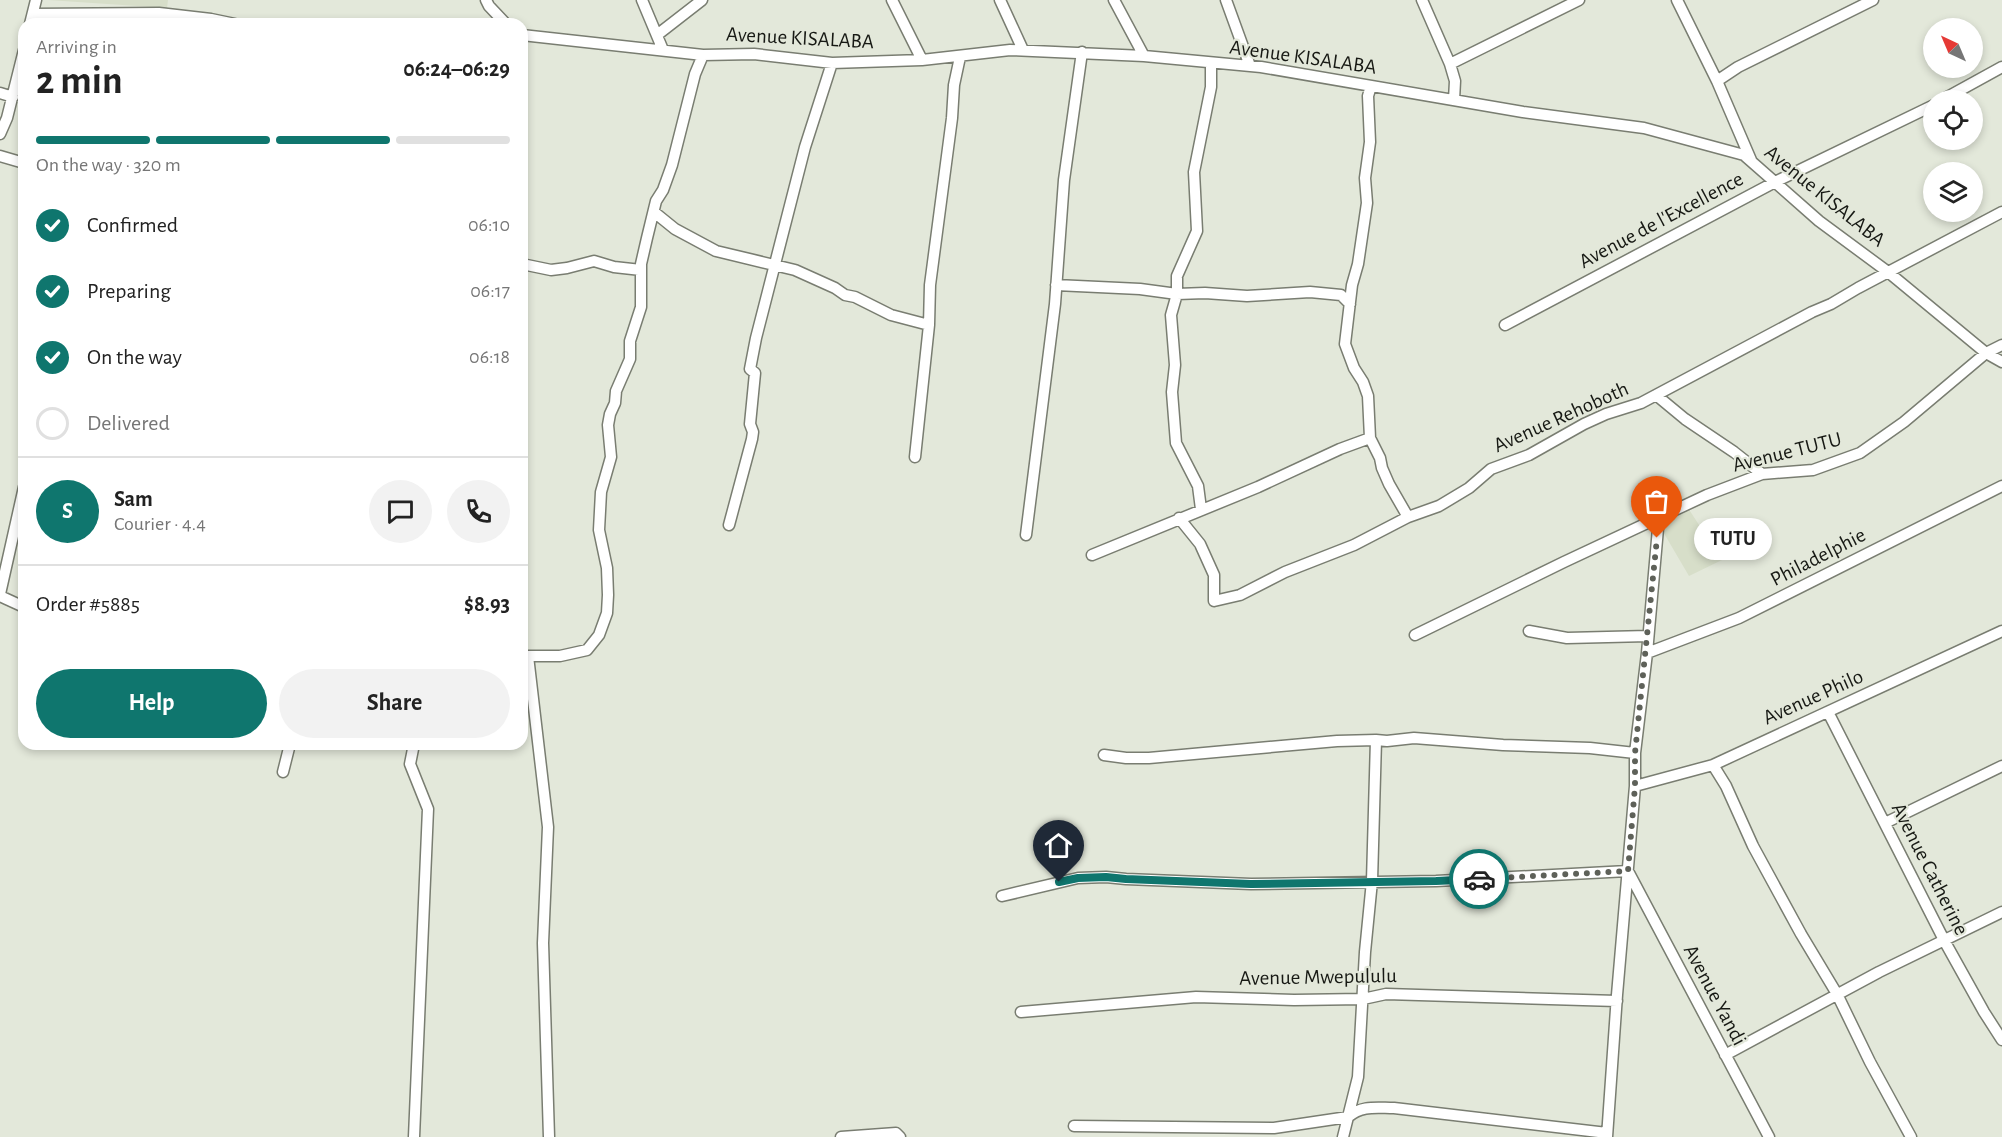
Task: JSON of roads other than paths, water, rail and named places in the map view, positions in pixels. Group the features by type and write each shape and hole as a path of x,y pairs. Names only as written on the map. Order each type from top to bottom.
{"street":[{"path":"32,18 36,0"},
{"path":"486,0 500,18"},
{"path":"642,0 663,50"},
{"path":"657,34 702,0"},
{"path":"892,0 922,60"},
{"path":"1000,0 1023,50"},
{"path":"1114,0 1144,56"},
{"path":"1226,0 1250,66"},
{"path":"1422,0 1450,64 1455,81 1454,100"},
{"path":"1450,64 1578,0"},
{"path":"1677,0 1752,163"},
{"path":"1716,81 1738,67 1873,0"},
{"path":"53,18 159,13 202,18"},
{"name":"Avenue KISALABA","path":"528,36 704,55 754,54 832,63 922,60 1023,50 1144,56 1250,66 1523,112 1644,128 1744,155 1819,220 1888,272 1986,353 2002,362"},
{"path":"1026,535 1056,285 1064,180 1082,52"},
{"path":"528,656 560,656 587,650 599,635 607,613 607,568 599,530 600,497 611,457 608,424 615,403 616,391 630,359 630,340 641,307 641,270 644,251 656,201 663,190 672,165 695,74 704,55"},
{"path":"915,457 929,325 930,285 952,118 954,85 960,57"},
{"path":"729,525 753,432 750,424 755,373 750,369 805,147 832,63"},
{"path":"1201,509 1198,486 1176,443 1172,392 1175,365 1171,315 1177,294 1177,276 1197,231 1194,172 1211,87 1211,64"},
{"path":"1960,90 2002,67"},
{"path":"0,134 7,118 18,76"},
{"path":"1371,86 1368,96 1370,142 1365,178 1367,203 1345,344 1368,396 1370,438 1389,484 1408,517"},
{"path":"0,93 13,97"},
{"name":"Avenue de l'Excellence","path":"1505,325 1775,182 1923,110"},
{"path":"0,156 18,161"},
{"name":"Avenue Rehoboth","path":"1179,518 1200,544 1214,575 1214,601 1240,594 1285,572 1354,545 1408,517 1452,500 1491,469 1529,455 1606,414 1641,403 2002,212"},
{"path":"654,213 675,229 716,251 808,276 891,315 929,325"},
{"path":"528,265 551,270 594,261 614,267 641,270"},
{"path":"1056,285 1140,289 1177,294 1205,292 1247,296 1310,292 1341,295 1350,304"},
{"path":"1986,353 2002,345"},
{"name":"Avenue TUTU","path":"1415,635 1707,495 1762,474 1813,470 1860,453 1904,423 1986,353"},
{"path":"1656,395 1685,419 1762,474"},
{"path":"1092,555 1370,438"},
{"name":"Philadelphie","path":"1647,653 1740,618 2002,486"},
{"path":"18,514 0,595 18,604"},
{"path":"1074,1126 1274,1128 1348,1117 1362,1108 1394,1108 1607,1135 1635,786 1635,753 1647,653 1659,517"},
{"path":"1529,631 1567,638 1648,636"},
{"name":"Avenue Philo","path":"1635,786 1713,765 2002,631"},
{"path":"528,678 548,826 543,943 549,1137"},
{"name":"Avenue Catherine","path":"1828,712 1944,940 1984,1012 2002,1039"},
{"path":"1104,755 1149,758 1337,741 1386,741 1414,738 1503,745 1590,747 1635,753"},
{"path":"1343,1137 1358,1077 1365,952 1372,881 1376,740"},
{"path":"283,772 288,750"},
{"path":"413,750 410,764 428,808 414,1137"},
{"path":"1713,765 1726,786 1753,846 1837,994 1870,1062 1911,1137"},
{"path":"1885,823 2002,766"},
{"path":"1002,896 1078,878 1106,877 1251,884 1436,881 1628,871"},
{"name":"Avenue Yandi","path":"1628,871 1769,1137"},
{"path":"1725,1054 1837,994 2002,912"},
{"name":"Avenue Mwepululu","path":"1021,1012 1196,997 1294,1000 1363,999 1386,994 1617,1001"},
{"path":"841,1137 896,1133 900,1137"}],"place":[{"name":"TUTU","path":"1657,538"}]}
